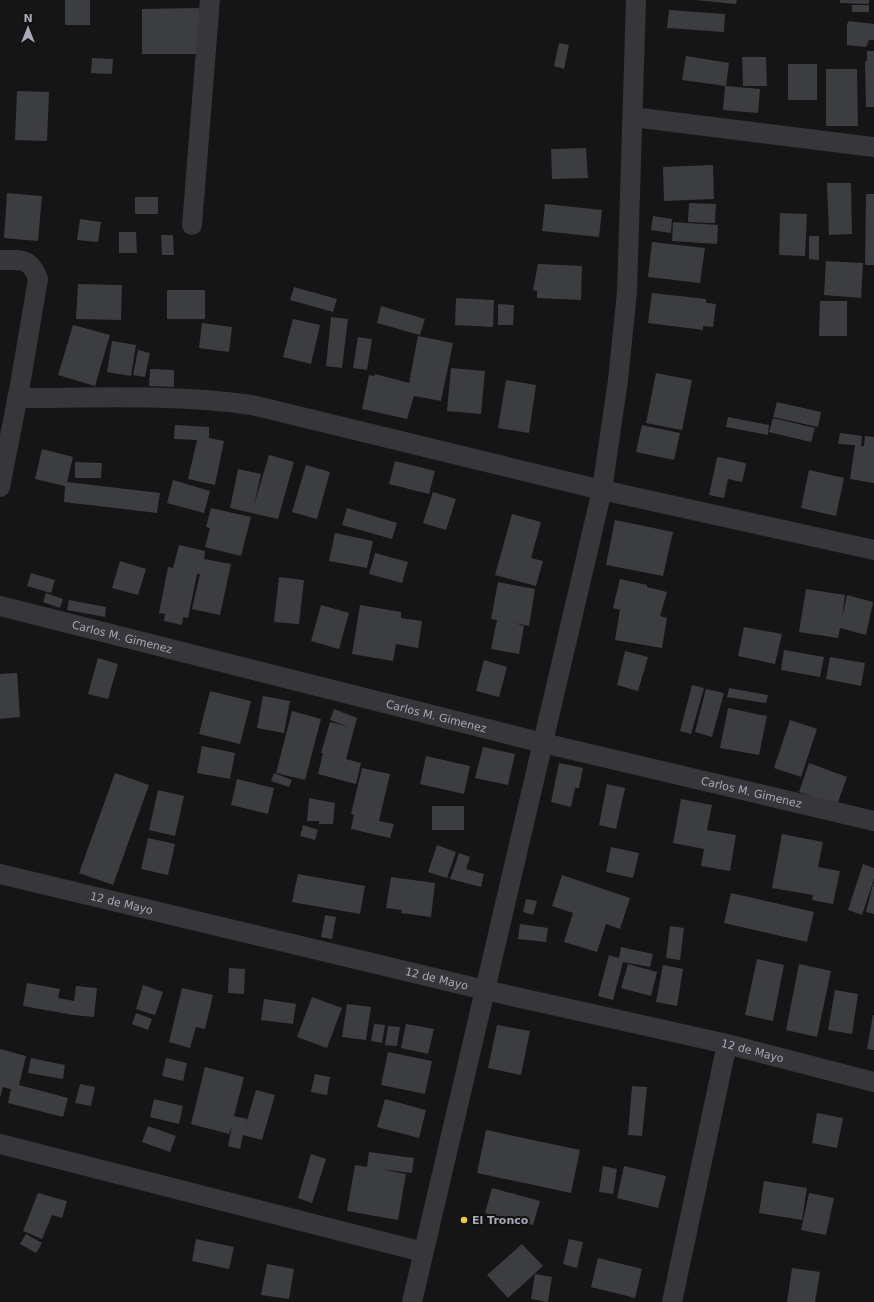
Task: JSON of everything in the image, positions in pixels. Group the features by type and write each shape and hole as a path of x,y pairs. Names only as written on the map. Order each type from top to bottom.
{"street":[{"path":"192,225 210,0"},
{"path":"412,1302 602,490 618,380 627,292 636,0"},
{"path":"633,117 874,147"},
{"path":"0,260 22,260 34,267 38,279 20,385 0,487"},
{"path":"17,398 170,398 214,400 252,405 602,490 874,550"},
{"name":"Carlos M. Gimenez","path":"0,606 543,742 874,821"},
{"name":"12 de Mayo","path":"0,874 485,990 727,1044 874,1082"},
{"path":"672,1302 727,1044"},
{"path":"0,1144 423,1252"}],"building":[{"path":"65,0 90,0 90,25 65,25"},
{"path":"695,0 737,0 736,4"},
{"path":"840,0 869,0 869,4 840,3"},
{"path":"852,5 869,5 869,12 852,12"},
{"path":"199,8 199,54 142,54 142,9"},
{"path":"669,10 725,14 724,32 667,28"},
{"path":"849,21 874,24 874,40 869,40 866,47 847,45 847,24"},
{"path":"559,43 569,45 564,69 554,66"},
{"path":"867,51 874,51 874,107 866,107 865,61 867,61"},
{"path":"686,56 729,63 726,86 682,80"},
{"path":"742,57 766,57 767,86 743,86"},
{"path":"92,58 113,59 112,74 91,73"},
{"path":"788,64 817,64 817,100 788,100"},
{"path":"826,69 857,69 858,126 826,126"},
{"path":"725,86 760,89 758,113 723,110"},
{"path":"17,91 49,92 47,141 15,140"},
{"path":"586,148 588,178 552,179 551,149"},
{"path":"713,165 714,199 664,201 663,167"},
{"path":"827,183 851,183 852,234 829,235"},
{"path":"7,193 42,196 38,241 4,238"},
{"path":"866,194 874,194 874,265 865,265"},
{"path":"135,197 158,197 158,214 135,214"},
{"path":"689,203 716,204 715,223 688,222"},
{"path":"545,204 602,210 599,237 542,231"},
{"path":"780,213 807,214 805,256 779,255"},
{"path":"653,216 672,219 671,233 651,230"},
{"path":"80,219 101,222 98,242 77,240"},
{"path":"673,222 718,225 717,244 672,241"},
{"path":"119,232 136,232 137,253 119,253"},
{"path":"161,235 173,235 174,255 162,255"},
{"path":"809,236 819,236 819,260 809,259"},
{"path":"652,242 705,248 700,283 648,277"},
{"path":"826,261 863,263 861,298 824,295"},
{"path":"538,264 582,266 581,300 537,298 537,291 533,290"},
{"path":"78,284 122,285 121,320 76,319"},
{"path":"294,287 337,299 333,312 290,300"},
{"path":"167,290 205,290 205,319 167,319"},
{"path":"652,293 706,299 706,303 716,304 713,327 703,326 703,330 648,323"},
{"path":"456,298 494,300 493,327 455,325"},
{"path":"820,301 847,301 847,336 819,336"},
{"path":"498,304 514,305 513,325 498,325"},
{"path":"381,306 425,319 420,335 377,323"},
{"path":"331,317 348,319 342,368 326,366"},
{"path":"293,319 320,325 311,364 283,357"},
{"path":"202,323 232,327 229,352 199,348"},
{"path":"73,325 110,335 95,386 58,375"},
{"path":"418,336 453,343 441,401 414,396 407,419 362,409 369,375 375,376 375,374 409,383"},
{"path":"358,337 372,339 367,370 353,368"},
{"path":"112,341 136,345 131,376 107,372"},
{"path":"138,350 150,353 145,377 133,375"},
{"path":"451,368 485,371 481,414 447,411"},
{"path":"150,369 174,370 174,387 149,386"},
{"path":"656,373 692,380 682,430 646,423"},
{"path":"506,380 536,385 529,433 498,428"},
{"path":"777,402 821,412 818,427 773,417"},
{"path":"728,417 769,425 768,435 726,427"},
{"path":"773,418 815,428 811,442 769,432"},
{"path":"175,425 209,427 209,438 224,441 215,485 188,479 197,440 174,439"},
{"path":"642,425 680,433 674,460 636,452"},
{"path":"840,433 862,436 861,446 864,446 865,436 874,437 874,483 850,479 855,445 838,444"},
{"path":"42,449 73,457 67,482 160,493 157,513 64,502 65,486 35,479"},
{"path":"269,455 294,462 278,519 230,508 238,469 261,474 254,505"},
{"path":"719,457 745,463 746,465 742,482 728,479 724,498 709,495 717,458"},
{"path":"395,461 435,471 429,494 389,484"},
{"path":"75,462 102,463 101,478 75,478"},
{"path":"306,465 330,472 317,519 292,512"},
{"path":"809,470 844,478 836,516 801,508"},
{"path":"173,480 210,491 204,513 167,503"},
{"path":"433,492 456,499 446,530 423,523"},
{"path":"211,508 251,517 241,556 205,547 210,528 206,527"},
{"path":"347,508 397,523 392,539 342,525"},
{"path":"512,514 541,522 531,558 543,561 536,586 495,575"},
{"path":"615,520 673,532 663,576 606,565"},
{"path":"335,533 373,541 367,568 329,561"},
{"path":"179,545 205,551 204,559 231,564 220,615 192,609 200,574 197,574 188,618 183,617 182,625 164,621 165,614 159,613 168,567 173,568"},
{"path":"375,553 408,562 402,583 369,574"},
{"path":"120,561 146,569 138,595 112,588"},
{"path":"31,573 55,580 51,593 27,586"},
{"path":"279,577 304,580 299,624 274,622"},
{"path":"620,579 647,585 647,587 667,592 660,616 667,618 662,648 615,640 620,610 613,608"},
{"path":"498,582 535,589 529,626 515,623 524,626 519,654 491,649 497,620 491,619"},
{"path":"806,589 845,595 842,618 847,595 873,602 866,635 840,628 838,638 799,632"},
{"path":"46,593 63,599 60,608 43,602"},
{"path":"69,600 106,607 105,617 67,610"},
{"path":"321,605 349,613 339,649 311,641"},
{"path":"360,605 401,612 401,618 422,621 418,648 396,644 393,661 352,654"},
{"path":"744,627 782,634 775,664 738,656"},
{"path":"784,650 824,657 820,677 781,670"},
{"path":"625,651 648,657 638,691 617,685"},
{"path":"830,657 865,663 861,686 826,679"},
{"path":"98,658 118,664 108,699 88,694"},
{"path":"484,660 507,667 499,697 476,691"},
{"path":"17,673 20,717 0,719 0,674"},
{"path":"692,685 704,688 691,734 680,731"},
{"path":"729,688 768,695 766,703 727,697"},
{"path":"706,689 724,693 712,737 695,732"},
{"path":"210,691 251,701 240,744 199,734"},
{"path":"263,696 290,701 284,733 257,728"},
{"path":"728,708 767,716 759,755 720,748"},
{"path":"334,709 357,718 346,759 361,763 356,784 318,774 323,753 321,753 330,722 349,727 330,720"},
{"path":"292,711 321,719 305,780 276,773"},
{"path":"790,720 817,729 801,777 774,768"},
{"path":"202,746 235,753 230,779 197,773"},
{"path":"483,747 515,754 508,785 475,778"},
{"path":"426,756 470,766 464,794 420,784"},
{"path":"559,763 583,768 579,788 575,788 571,807 551,802"},
{"path":"809,763 847,777 837,805 799,792"},
{"path":"362,768 390,774 379,821 394,824 390,838 351,829 354,815 351,814"},
{"path":"115,773 149,785 113,885 79,873"},
{"path":"274,773 292,780 289,787 271,781"},
{"path":"237,779 274,788 268,814 231,805"},
{"path":"607,784 625,788 616,829 599,825"},
{"path":"158,790 184,796 175,836 149,830"},
{"path":"309,798 335,803 333,824 319,824 319,821 307,821"},
{"path":"681,799 712,805 707,830 736,835 730,871 701,866 704,849 673,843"},
{"path":"432,806 464,806 464,830 432,830"},
{"path":"303,825 318,830 315,840 300,836"},
{"path":"782,834 823,842 818,867 840,871 833,904 812,900 813,895 772,888"},
{"path":"148,838 175,844 168,875 141,869"},
{"path":"437,845 456,852 447,878 428,872"},
{"path":"611,847 639,853 633,878 606,872"},
{"path":"459,853 470,857 466,869 484,874 481,887 450,879"},
{"path":"863,864 874,868 874,879 862,915 848,910"},
{"path":"298,874 365,886 360,914 292,902"},
{"path":"562,875 630,898 620,929 606,924 597,952 564,942 573,913 552,906"},
{"path":"391,877 435,883 431,917 401,913 402,910 386,908"},
{"path":"874,884 874,914 866,912"},
{"path":"731,893 814,912 807,942 724,923"},
{"path":"526,899 537,901 533,915 523,912"},
{"path":"325,915 336,917 332,939 321,937"},
{"path":"520,924 548,928 546,942 518,939"},
{"path":"670,926 684,928 680,960 666,958"},
{"path":"621,947 653,954 650,967 623,962 613,1000 598,996 609,955 619,958"},
{"path":"757,959 784,965 773,1021 745,1015"},
{"path":"628,964 657,972 651,996 621,988"},
{"path":"799,964 831,971 817,1037 786,1030"},
{"path":"663,965 683,969 677,1006 656,1002"},
{"path":"229,968 245,969 244,994 228,993"},
{"path":"27,983 60,989 58,998 74,1001 76,986 97,988 94,1017 73,1015 23,1006"},
{"path":"143,985 163,992 155,1015 136,1009"},
{"path":"182,988 213,995 205,1029 196,1027 190,1048 169,1042"},
{"path":"835,990 858,994 852,1034 828,1030"},
{"path":"312,997 342,1008 327,1048 297,1037"},
{"path":"264,999 296,1004 293,1024 261,1020"},
{"path":"347,1004 371,1007 366,1040 342,1037"},
{"path":"136,1013 152,1019 148,1030 132,1024"},
{"path":"874,1015 874,1050 867,1049"},
{"path":"374,1024 385,1025 382,1043 371,1041"},
{"path":"406,1024 434,1029 428,1054 401,1048"},
{"path":"497,1025 530,1031 521,1075 488,1068"},
{"path":"388,1026 400,1027 397,1046 385,1045"},
{"path":"0,1049 26,1056 19,1085 68,1098 63,1117 8,1103 11,1089 3,1087 0,1098"},
{"path":"388,1052 432,1061 425,1094 381,1085"},
{"path":"31,1058 65,1065 63,1079 28,1073"},
{"path":"166,1058 187,1063 183,1081 162,1076"},
{"path":"205,1067 244,1077 234,1116 247,1119 245,1127 256,1090 275,1095 262,1140 243,1135 240,1149 228,1146 232,1126 229,1134 191,1124"},
{"path":"315,1074 330,1077 327,1095 311,1092"},
{"path":"80,1084 95,1087 91,1106 75,1103"},
{"path":"632,1086 647,1087 642,1136 628,1135"},
{"path":"154,1099 183,1106 179,1124 150,1117"},
{"path":"385,1099 426,1110 419,1138 377,1127"},
{"path":"817,1113 843,1118 837,1148 812,1143"},
{"path":"148,1126 176,1136 170,1152 142,1142"},
{"path":"486,1130 580,1150 571,1193 477,1173"},
{"path":"369,1152 414,1158 412,1173 379,1169 406,1174 398,1220 347,1211 355,1165 367,1167"},
{"path":"311,1154 326,1159 312,1203 298,1198"},
{"path":"603,1166 617,1169 613,1194 599,1192"},
{"path":"624,1166 666,1176 658,1208 617,1198"},
{"path":"764,1181 807,1188 802,1220 759,1213"},
{"path":"492,1188 540,1201 533,1225 485,1213"},
{"path":"38,1193 67,1201 62,1218 52,1215 42,1239 23,1231"},
{"path":"809,1193 834,1198 826,1235 801,1230"},
{"path":"26,1234 42,1243 36,1253 20,1244"},
{"path":"196,1239 234,1247 229,1269 192,1261"},
{"path":"569,1239 583,1242 577,1268 563,1264"},
{"path":"522,1244 543,1266 508,1298 487,1275"},
{"path":"598,1258 642,1269 635,1298 591,1287"},
{"path":"267,1264 294,1269 289,1299 261,1295"},
{"path":"792,1268 820,1272 815,1302 787,1302"},
{"path":"535,1274 552,1277 548,1302 531,1299"}],"place":[{"name":"El Tronco","path":"464,1220"}]}
